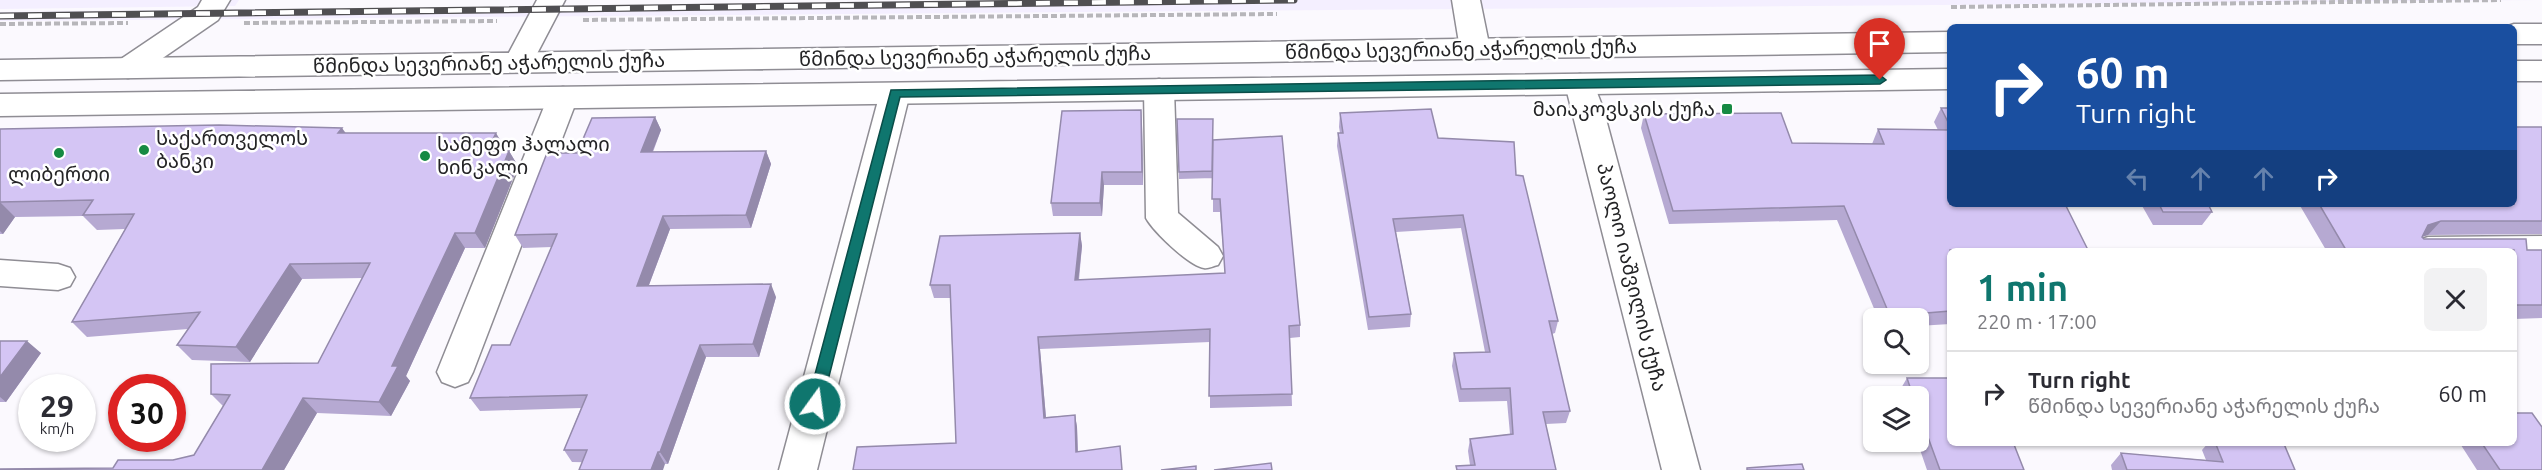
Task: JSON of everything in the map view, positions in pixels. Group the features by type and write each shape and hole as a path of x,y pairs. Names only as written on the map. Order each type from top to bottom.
{"main road":[{"path":"128,68 208,13 216,0"},
{"path":"1466,0 1475,49"},
{"path":"519,62 546,10"},
{"path":"2517,34 2542,34"},
{"name":"წმინდა სევერიანე აჭარელის ქუჩა","path":"0,70 1947,42"},
{"path":"2517,71 2542,71"},
{"name":"წმინდა სევერიანე აჭარელის ქუჩა","path":"0,105 1947,79"},
{"name":"პაოლო იაშვილის ქუჩა","path":"1580,84 1682,470"},
{"path":"1159,89 1162,218 1206,256"},
{"path":"798,470 895,93"},
{"path":"455,372 563,97"},
{"path":"2517,249 2542,249"},
{"path":"0,273 58,277"}],"path":[{"path":"1950,7 2507,0"},
{"path":"0,24 193,23 546,10 1280,14"}],"shaded area":[{"path":"0,0 239,0 235,6 0,9"},
{"path":"1155,0 2542,0 0,21 0,12"}],"building":[{"path":"1941,108 1947,108 1947,120"},
{"path":"1431,109 1438,138 1514,142 1516,175 1523,176 1558,321 1549,321 1570,411 1543,412 1556,470 1457,470 1456,466 1475,465 1470,439 1513,434 1510,388 1461,389 1454,353 1490,352 1463,215 1393,219 1411,314 1369,317 1338,133 1343,133 1340,113"},
{"path":"1141,110 1142,172 1102,172 1100,203 1051,203 1062,111"},
{"path":"1781,113 1792,143 1884,144 1878,129 1947,130 1947,207 2066,207 2087,248 1947,248 1947,311 1929,313 1929,308 1887,308 1844,206 1673,211 1644,114"},
{"path":"655,117 641,152 766,151 746,215 663,216 637,286 771,284 753,344 700,345 660,452 651,470 579,470 587,450 564,450 587,395 470,398 492,345 510,345 557,234 515,235 547,153 577,153 592,118"},
{"path":"1177,119 1213,119 1212,171 1179,172"},
{"path":"219,125 342,128 338,133 496,133 487,151 509,151 475,233 455,233 392,366 398,366 379,402 303,398 262,470 0,470 113,468 118,460 173,460 194,455 230,395 211,394 211,364 318,363 370,263 290,264 236,347 177,345 200,312 72,322 134,214 83,215 93,200 0,202 0,129"},
{"path":"2517,127 2542,127 2542,221 2441,221 2428,225 2422,237 2424,239 2526,239 2527,250 2542,250 2542,305 2517,305 2517,248 2345,248 2321,207 2517,207"},
{"path":"1282,136 1300,325 1289,326 1292,394 1209,396 1210,329 1038,337 1044,418 1075,415 1076,452 1120,446 1122,470 853,470 857,447 956,443 950,285 930,285 940,236 1080,233 1075,280 1225,273 1220,199 1212,199 1213,140"},
{"path":"2160,207 2210,207 2212,212 2163,212"},
{"path":"0,341 27,341 0,377"},
{"path":"1907,378 1947,378 1947,446 2015,446 2024,470 1940,470 1929,440 1929,386 1910,386"},
{"path":"2517,413 2532,413 2542,427 2542,470 2500,470 2484,446 2517,446"},
{"path":"2217,446 2285,446 2295,470 2127,470 2121,453 2223,462"},
{"path":"1271,463 1272,470 1214,470"},
{"path":"1802,464 1804,470 1747,470 1747,468"},
{"path":"1196,466 1196,470 1161,470"}],"railway":[{"path":"0,16 1294,0"}],"place":[{"name":"მაიაკოვსკის ქუჩა","path":"1727,109"},
{"name":"საქართველოს ბანკი","path":"144,150"},
{"name":"ლიბერთი","path":"59,153"},
{"name":"სამეფო ჰალალი ხინკალი","path":"425,156"}],"route":[{"path":"815,404 895,93 1880,80"}]}
